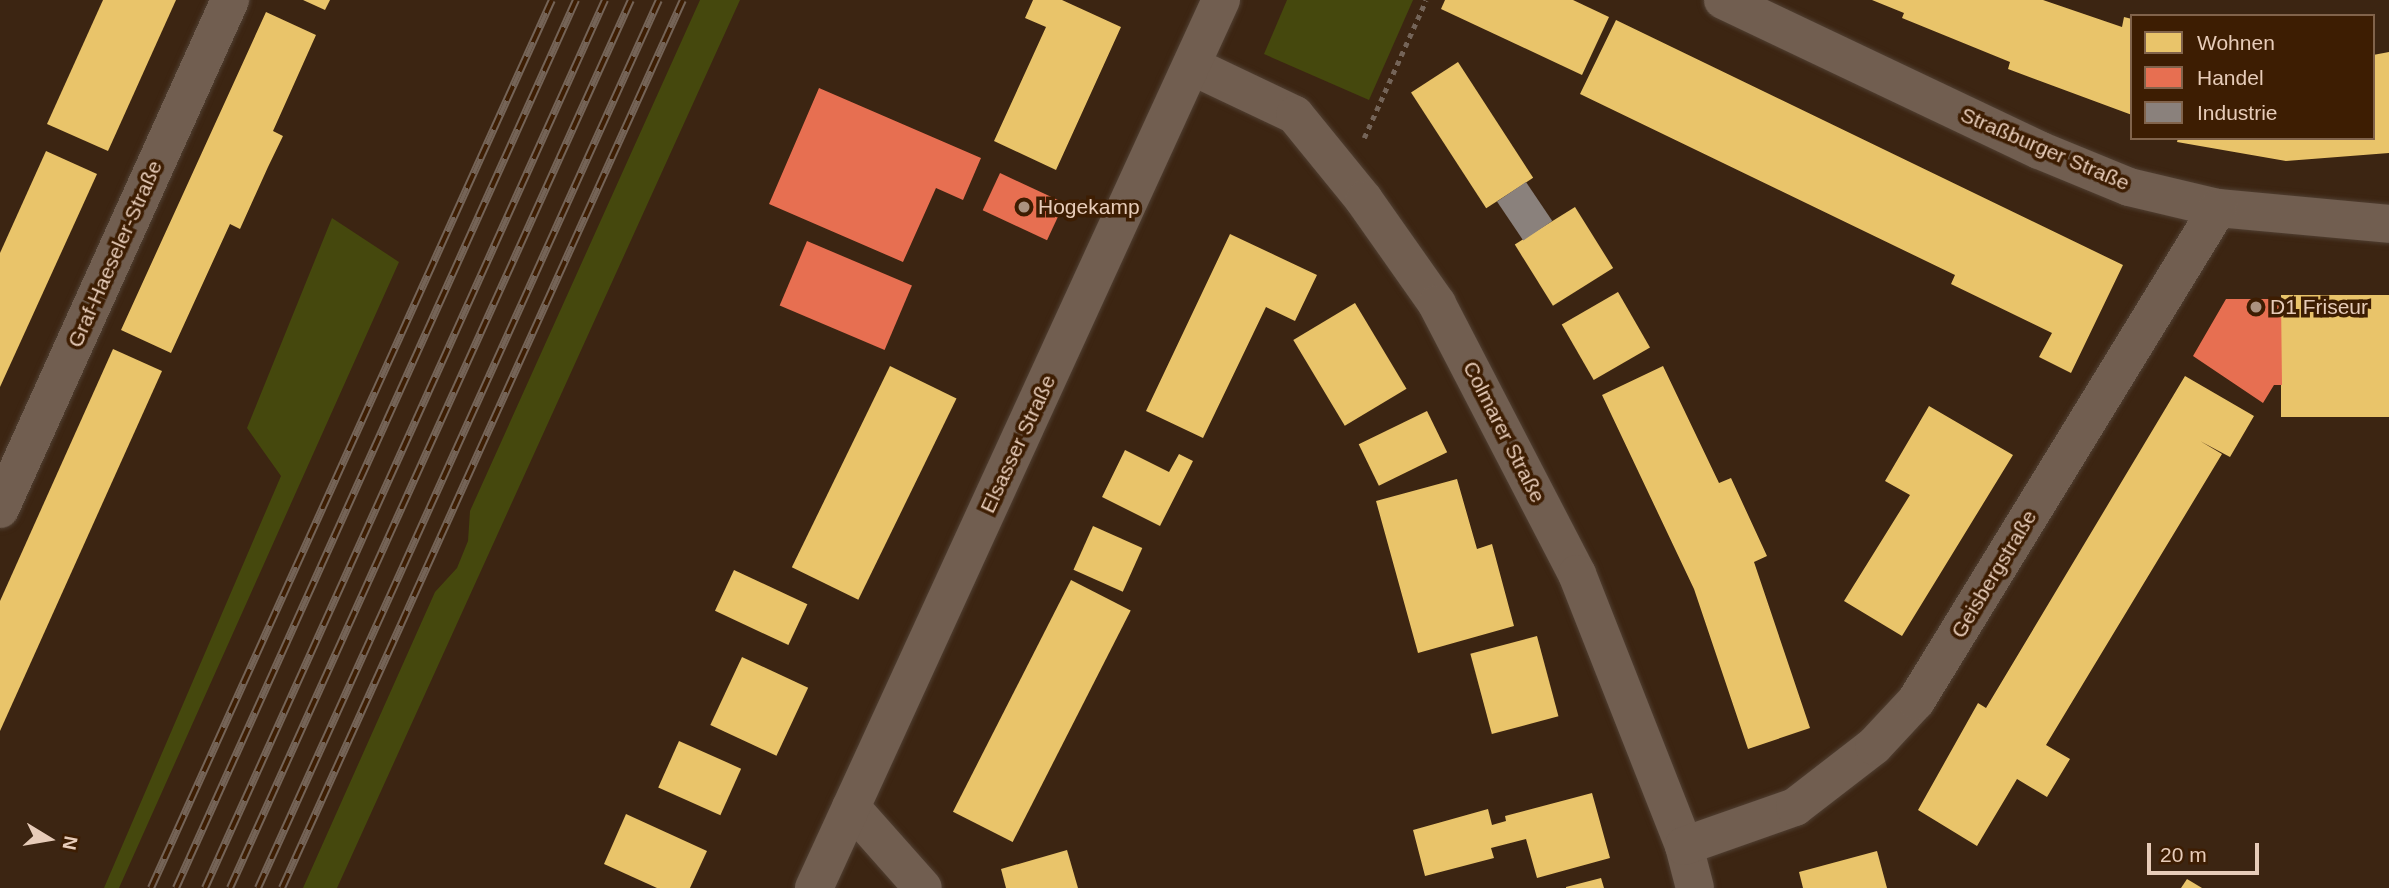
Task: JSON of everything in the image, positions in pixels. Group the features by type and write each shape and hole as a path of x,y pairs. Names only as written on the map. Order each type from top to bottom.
{"street":[{"name":"Graf-Haeseler-Straße","path":"0,509 230,0"},
{"name":"Elsasser Straße","path":"814,888 1221,0"},
{"name":"Straßburger Straße","path":"1723,0 2039,150 2129,187 2218,208 2389,224"},
{"name":"Colmarer Straße","path":"1192,66 1295,115 1344,176 1437,304 1571,561 1684,846 1695,888"},
{"name":"Geisbergstraße","path":"1684,846 1795,807 1874,746 1916,701 2218,208"},
{"path":"851,807 923,888"}],"path":[{"path":"1344,176 1377,115 1426,0"}],"shaded area":[{"path":"700,0 740,0 337,888 303,888 435,592 457,568 468,541 470,511"},
{"path":"1287,0 1413,0 1369,100 1264,54"},
{"path":"332,218 399,262 119,888 104,888 281,476 247,428"}],"building: Wohnen":[{"path":"103,0 176,0 108,151 47,124"},
{"path":"303,0 330,0 325,10"},
{"path":"1033,0 1062,0 1121,27 1056,170 994,141 1046,27 1025,18"},
{"path":"1445,0 1573,0 1609,17 1582,75 1441,9"},
{"path":"1872,0 2043,0 2122,27 2124,17 2130,18 2130,114 2008,69 2010,62 1902,18 1904,13"},
{"path":"266,12 316,35 273,131 283,136 240,229 230,224 171,353 121,330"},
{"path":"1616,20 2123,265 2071,373 2039,357 2052,333 1951,284 1955,275 1580,94"},
{"path":"2389,52 2389,153 2286,161 2177,142 2375,140 2375,55"},
{"path":"1458,62 1533,178 1486,208 1411,92"},
{"path":"46,151 97,174 0,387 0,253"},
{"path":"1575,207 1613,268 1553,306 1515,245"},
{"path":"1230,234 1317,275 1295,321 1266,307 1203,438 1146,411"},
{"path":"1618,292 1650,347 1594,380 1562,324"},
{"path":"2281,295 2389,295 2389,417 2281,417"},
{"path":"1355,303 1407,389 1345,426 1293,340"},
{"path":"113,349 162,371 0,731 0,601"},
{"path":"890,366 957,398 858,600 792,567"},
{"path":"1663,366 1719,483 1731,478 1767,556 1754,562 1810,728 1748,749 1694,589 1602,395"},
{"path":"2185,376 2254,416 2230,457 2200,441 2222,454 2046,745 2070,759 2047,797 2017,779 1977,846 1918,810 1978,703 1986,708"},
{"path":"1929,406 2013,455 1902,636 1844,601 1910,495 1885,481"},
{"path":"1427,411 1447,452 1379,486 1359,444"},
{"path":"1125,450 1169,472 1179,454 1193,461 1160,526 1102,497"},
{"path":"1457,479 1477,549 1492,544 1514,626 1418,653 1376,501"},
{"path":"1093,526 1142,548 1123,592 1073,570"},
{"path":"734,570 807,604 788,645 715,611"},
{"path":"1071,580 1131,610 1013,842 953,812"},
{"path":"1537,636 1558,716 1492,734 1470,654"},
{"path":"742,657 808,688 776,756 710,725"},
{"path":"679,741 741,769 720,815 658,788"},
{"path":"1592,793 1610,858 1537,878 1526,839 1491,848 1494,858 1425,876 1413,830 1488,809 1492,825 1506,821 1505,816"},
{"path":"626,814 707,851 690,888 657,888 604,864"},
{"path":"1067,850 1078,888 1006,888 1001,869"},
{"path":"1877,851 1887,888 1803,888 1799,872"},
{"path":"1601,878 1604,888 1566,888 1566,887"},
{"path":"2187,879 2202,888 2181,888"}],"building: Handel":[{"path":"819,88 981,158 963,200 936,188 903,262 769,204"},
{"name":"Hogekamp","path":"1000,173 1064,203 1047,240 983,210"},
{"path":"807,241 912,286 885,350 780,305"},
{"path":"2226,299 2281,299 2282,385 2274,385 2263,403 2193,356"}],"building: Industrie":[{"path":"1526,182 1552,221 1523,241 1497,202"}],"railway":[{"path":"151,888 552,0"},
{"path":"176,888 576,0"},
{"path":"205,888 605,0"},
{"path":"230,888 631,0"},
{"path":"258,888 659,0"},
{"path":"282,888 683,0"}],"place":[{"name":"Hogekamp","path":"1024,207"},
{"name":"D1 Friseur","path":"2256,307"}]}
